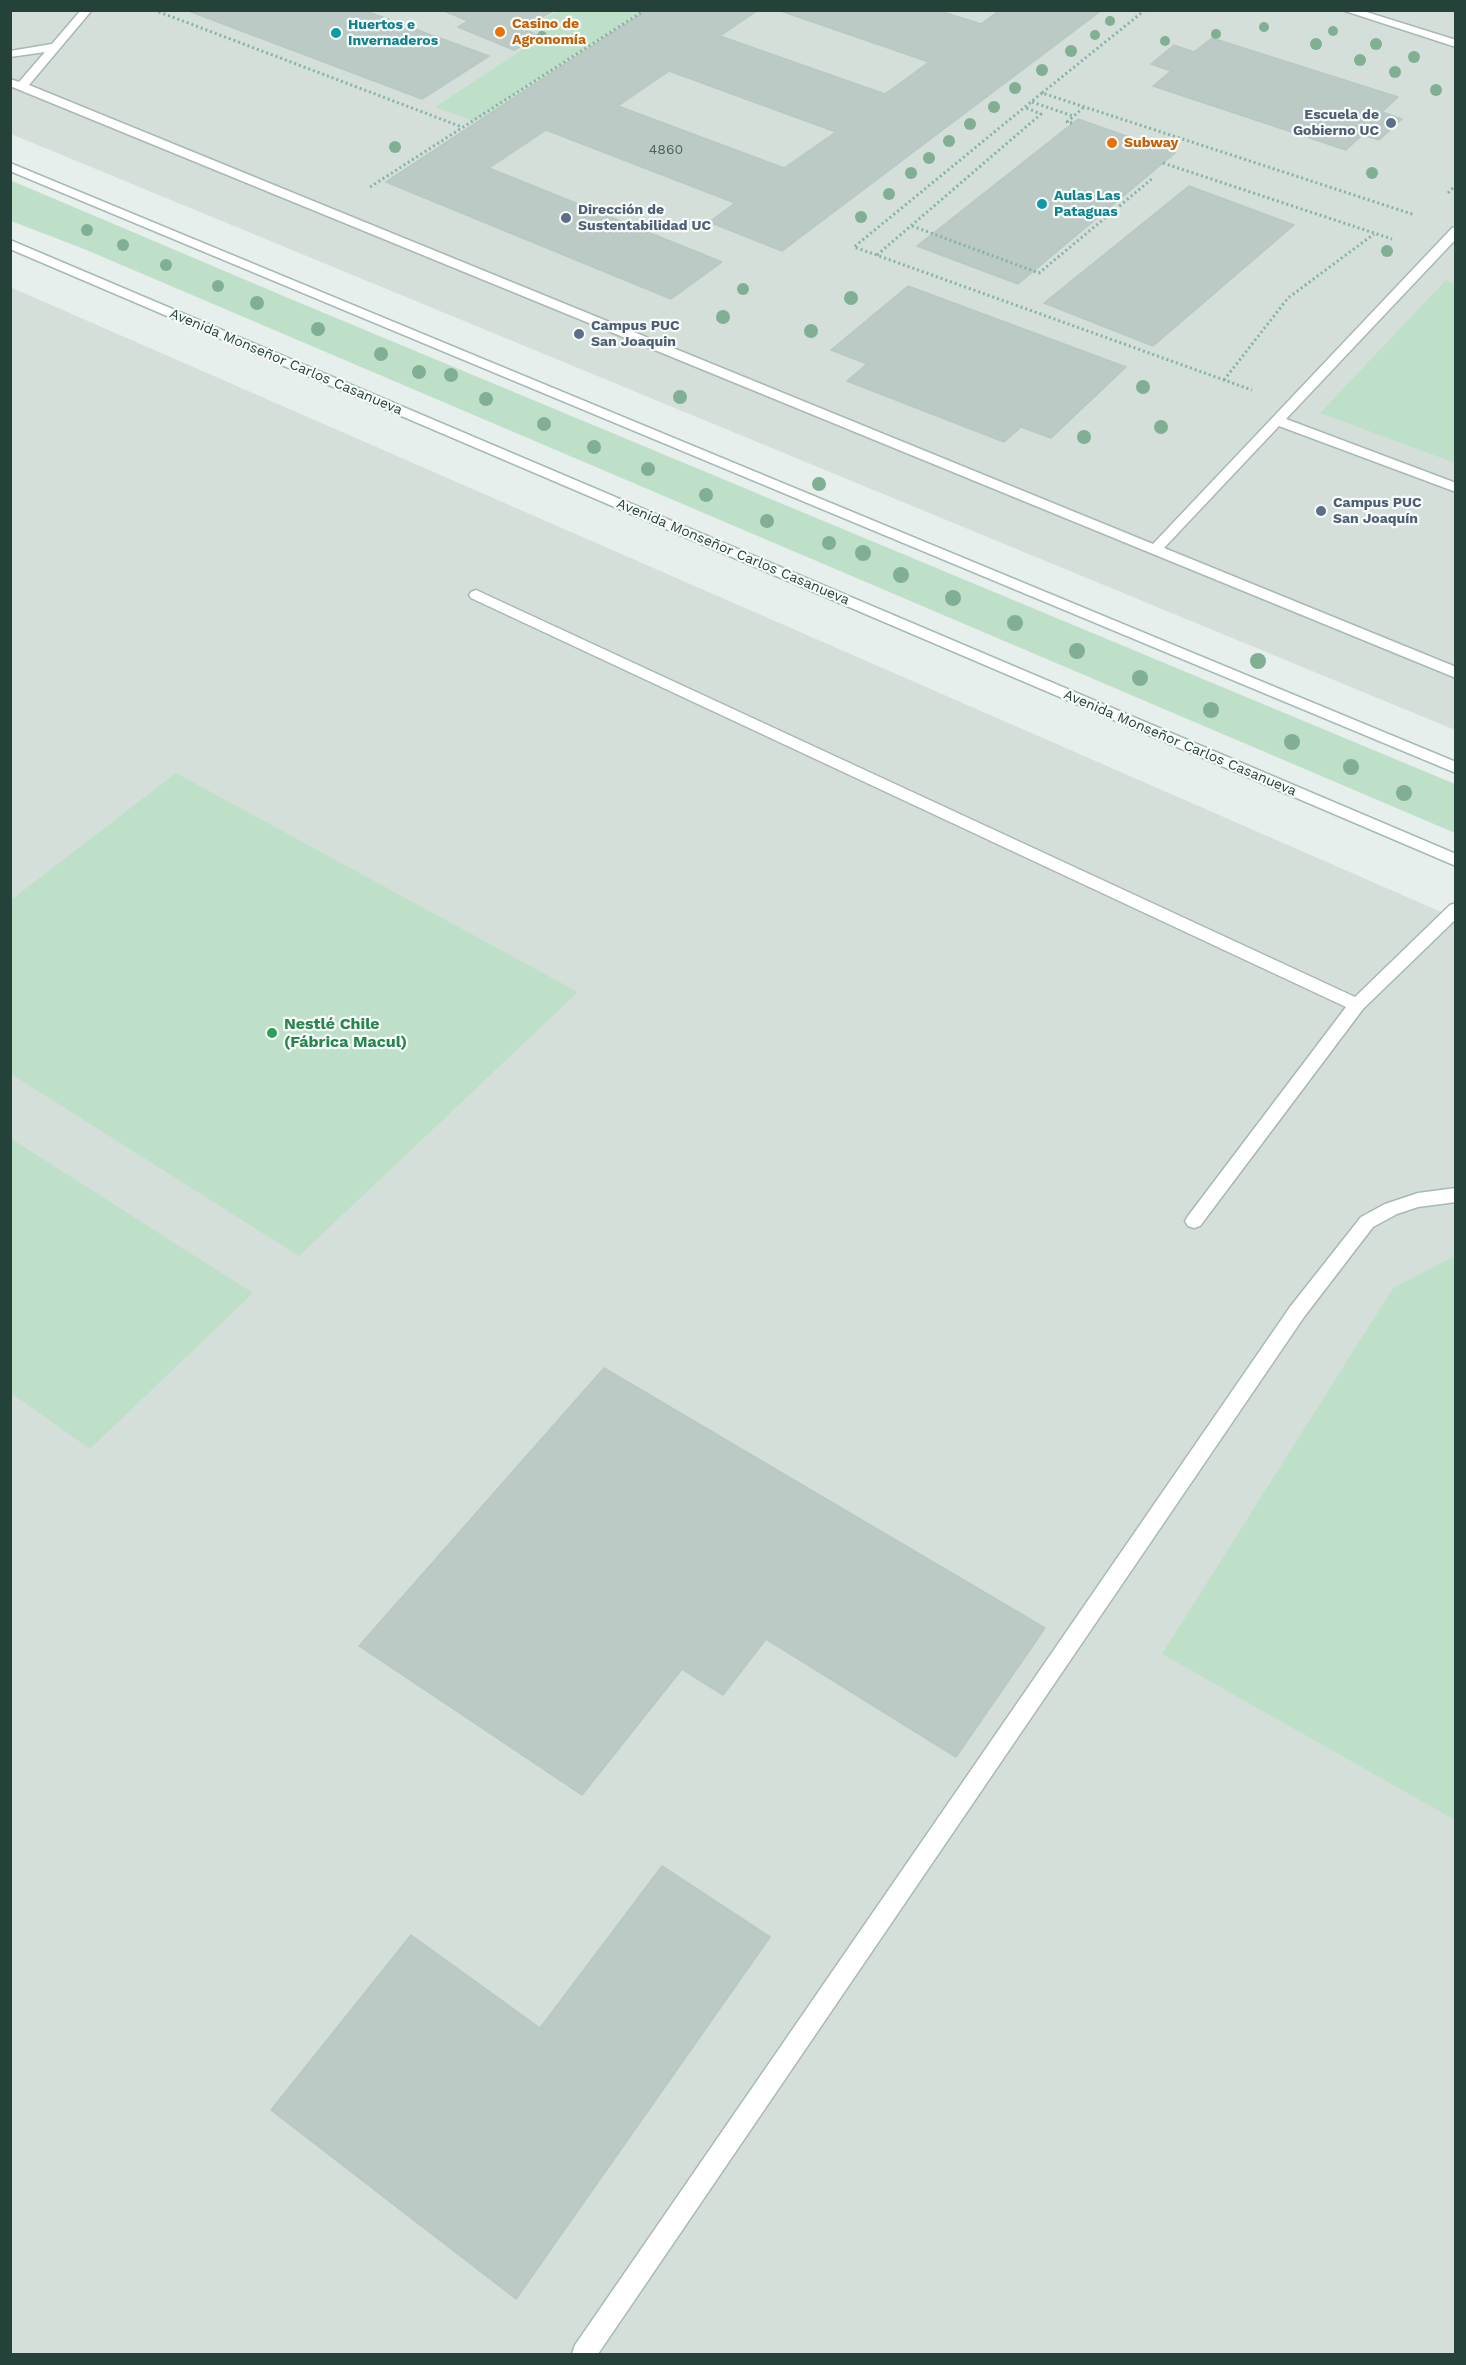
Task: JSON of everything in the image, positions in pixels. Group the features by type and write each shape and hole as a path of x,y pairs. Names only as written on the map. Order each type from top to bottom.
{"main road":[{"path":"87,10 56,47 16,84 1455,673"},
{"path":"1347,10 1455,44"},
{"path":"10,54 56,47"},
{"path":"10,166 1455,768"},
{"path":"1154,551 1455,231"},
{"name":"Avenida Monseñor Carlos Casanueva","path":"10,244 1455,861"},
{"path":"1276,420 1455,488"},
{"path":"476,595 1357,1005"},
{"path":"1194,1221 1357,1005 1455,909"},
{"path":"584,2355 1297,1312 1366,1222 1391,1209 1418,1200 1455,1195"}],"path":[{"path":"154,10 462,128"},
{"path":"330,213 645,10"},
{"path":"1145,10 854,246 876,256 1290,404"},
{"path":"1042,93 1424,218"},
{"path":"1031,101 1074,116"},
{"path":"876,256 1041,114 1023,107"},
{"path":"1072,123 1067,122 1085,107"},
{"path":"1164,163 1400,242"},
{"path":"912,226 1039,273 1154,178"},
{"path":"1448,193 1455,185"},
{"path":"1224,380 1288,297 1375,234"}],"shaded area":[{"path":"10,11 1455,11 1455,730 11,134"},
{"name":"Nestlé Chile (Fábrica Macul)","path":"10,287 1455,918 1455,2354 11,2354"}],"green space":[{"path":"561,10 642,11 474,121 435,107 545,35 527,27"},
{"path":"10,180 1455,784 1455,833 84,249 11,221"},
{"path":"1446,280 1455,284 1455,463 1320,413"},
{"name":"Nestlé Chile (Fábrica Macul)","path":"176,773 578,992 299,1256 11,1074 11,900"},
{"path":"10,1138 253,1293 90,1449 11,1393"},
{"path":"1455,1256 1455,1820 1162,1654 1393,1288"}],"building":[{"name":"Huertos e Invernaderos","path":"186,10 363,10 489,56 422,99"},
{"name":"Casino de Agronomía","path":"442,10 555,10 521,28 540,36 514,50 458,27 468,21"},
{"path":"647,10 758,10 720,36 885,94 929,62 778,10 937,10 981,24 1000,10 1102,10 782,251 709,222 735,203 546,130 489,168 722,262 671,299 386,182","holes":["669,71 836,132 784,168 618,106"]},
{"path":"1212,38 1398,97 1382,112 1402,119 1379,140 1362,135 1346,150 1153,86 1171,71 1151,64 1174,45 1194,52"},
{"name":"Aulas Las Pataguas","path":"1078,119 1175,153 1018,284 917,246"},
{"path":"1189,186 1294,225 1153,346 1044,303"},
{"path":"908,286 1126,367 1051,438 1021,427 1004,442 847,381 867,364 831,350"},
{"path":"604,1368 1045,1628 956,1757 766,1639 723,1695 682,1669 582,1795 359,1646"},
{"path":"662,1866 770,1937 516,2299 271,2110 411,1935 540,2028"}],"place":[{"name":"Casino de Agronomía","path":"500,32"},
{"name":"Huertos e Invernaderos","path":"336,33"},
{"name":"Escuela de Gobierno UC","path":"1391,123"},
{"name":"Subway","path":"1112,143"},
{"name":"Aulas Las Pataguas","path":"1042,204"},
{"name":"Dirección de Sustentabilidad UC","path":"566,218"},
{"name":"Campus PUC San Joaquin","path":"579,334"},
{"name":"Campus PUC San Joaquín","path":"1321,511"},
{"name":"Nestlé Chile (Fábrica Macul)","path":"272,1033"}]}
